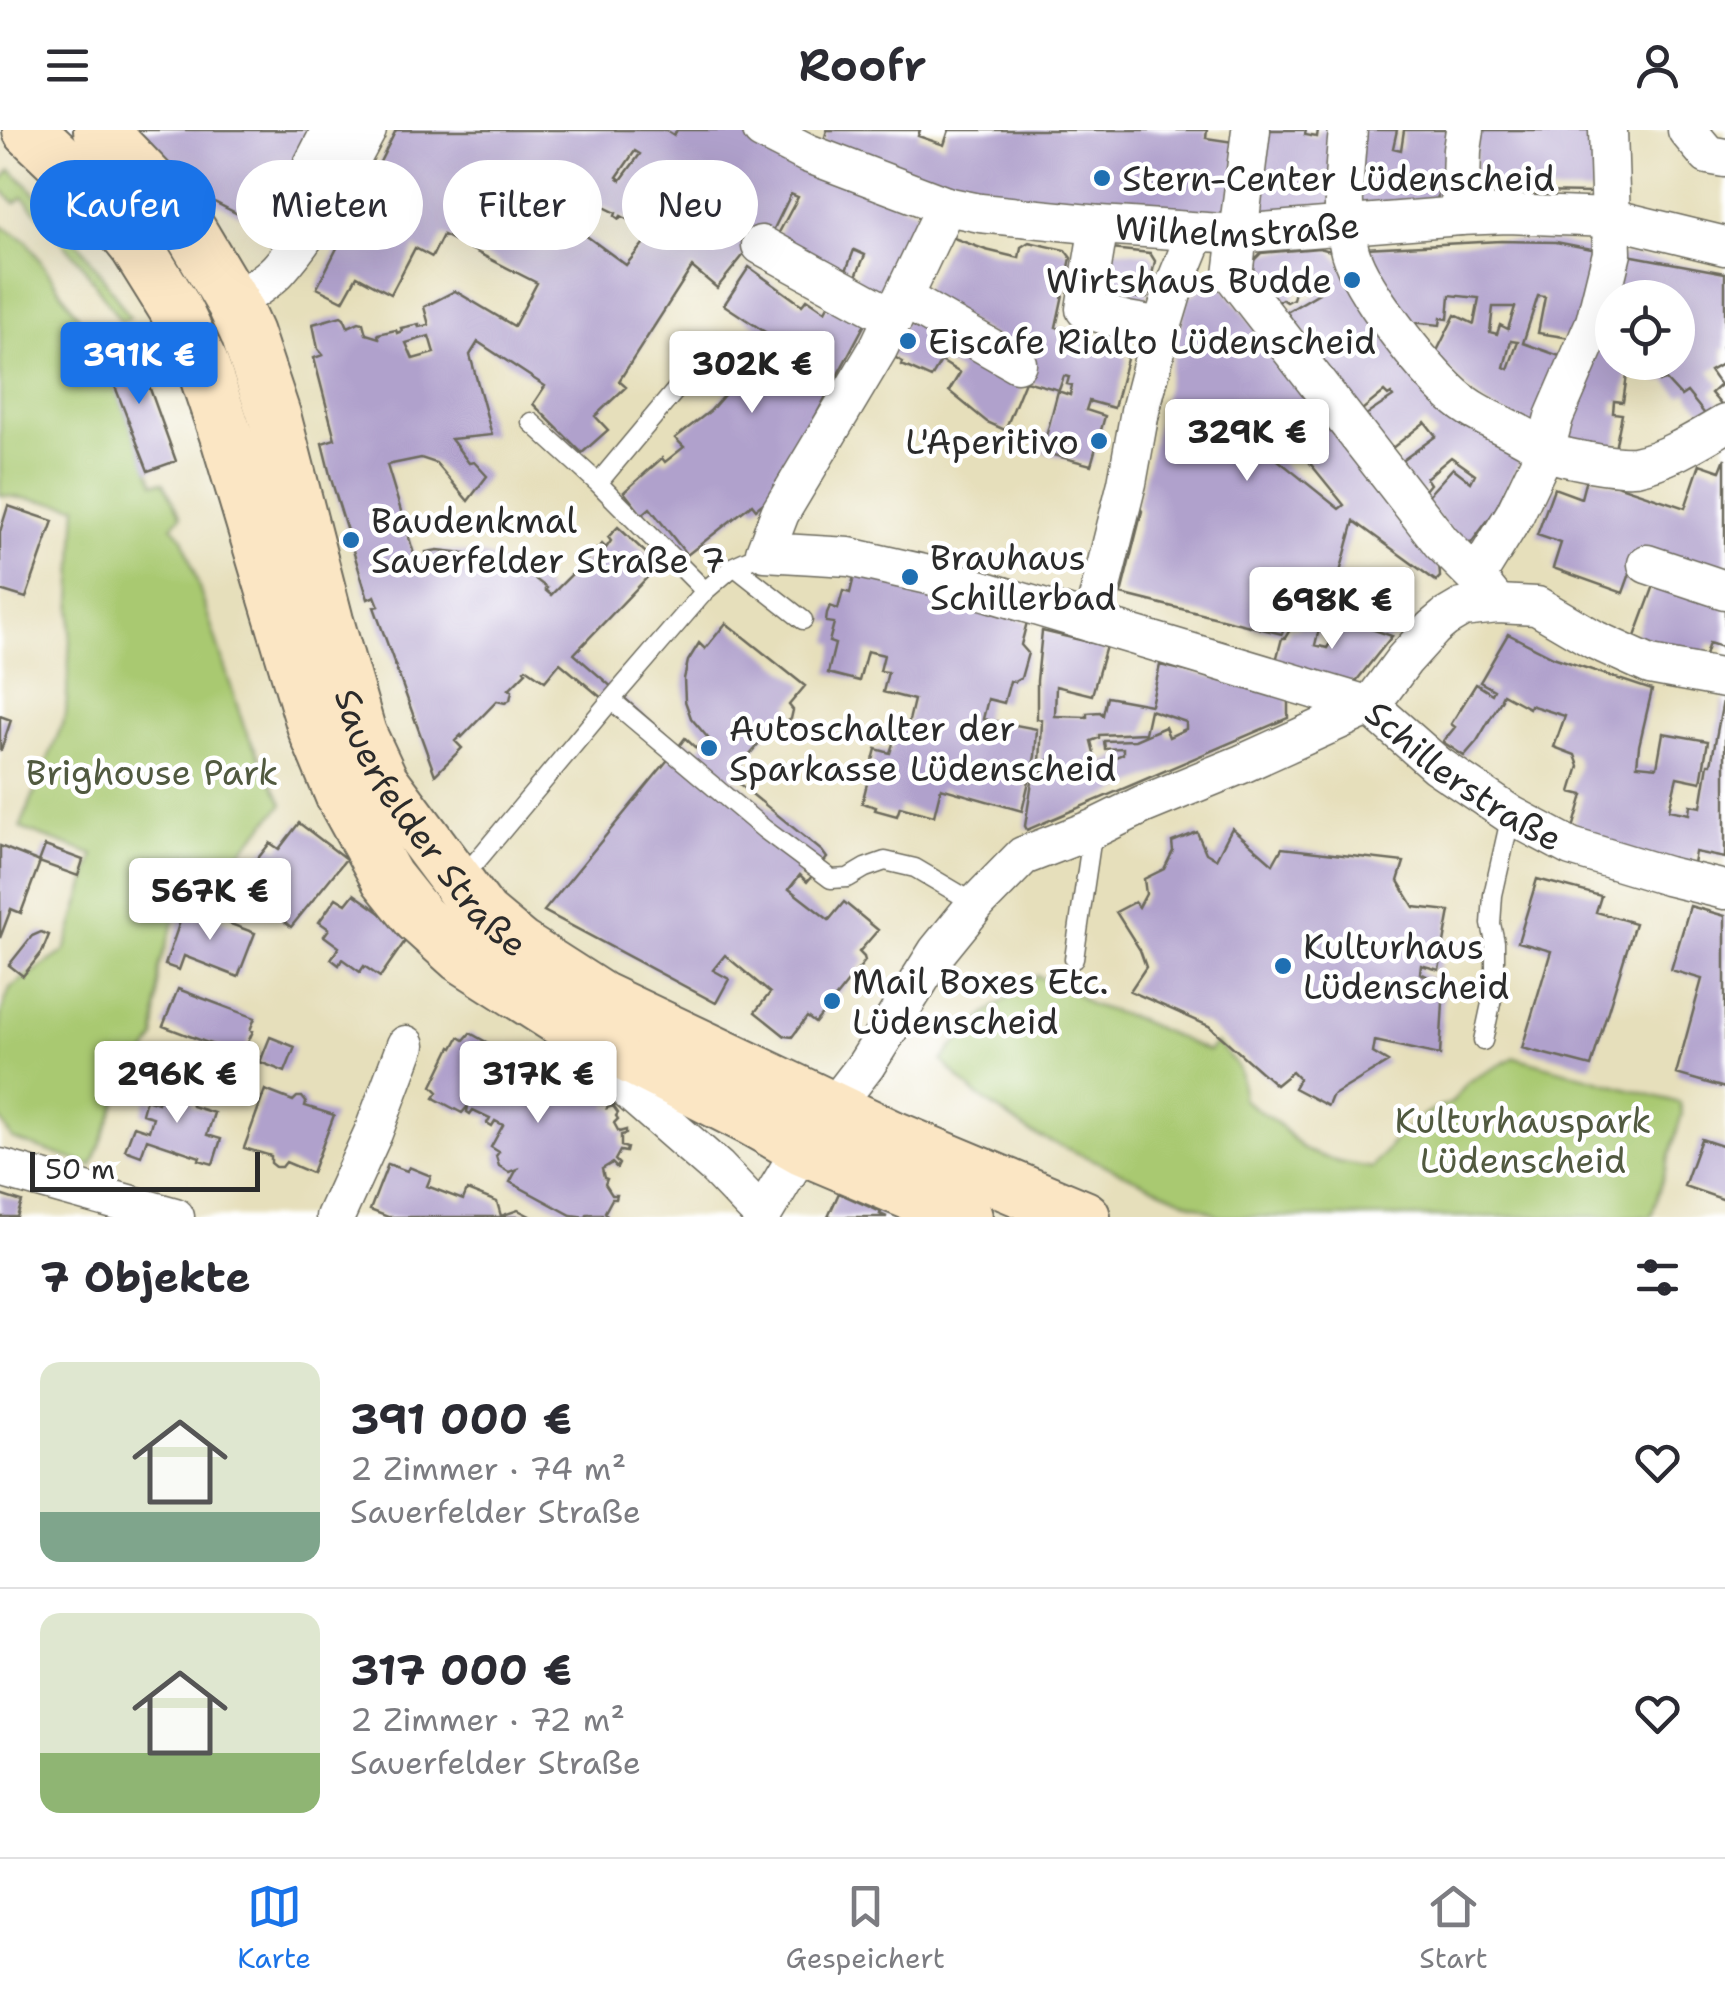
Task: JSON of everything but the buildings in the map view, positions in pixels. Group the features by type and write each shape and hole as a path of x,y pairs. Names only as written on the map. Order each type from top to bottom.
{"main road":[{"name":"Sauerfelder Straße","path":"28,130 90,188 113,217 174,307 202,364 314,728 342,796 387,878 483,916 519,946 600,998 966,1217"},
{"name":"Sauerfelder Straße","path":"100,130 189,229 265,264 247,334 274,415 327,622 360,734 461,956 580,1032 751,1119 816,1129 1084,1217"}],"street":[{"path":"265,264 331,130"},
{"path":"265,264 325,207 367,130"},
{"name":"Wilhelmstraße","path":"762,130 808,153 946,206 980,213 1099,226 1237,234 1460,216 1610,218 1725,246"},
{"path":"1251,130 1233,276 1442,542 1487,591 1537,606 1595,640 1650,665 1725,680"},
{"path":"1348,130 1345,224 1352,257 1374,299 1453,396 1545,450 1597,463 1632,466 1662,457 1725,424"},
{"path":"1460,216 1465,130"},
{"path":"580,1032 620,1084 705,1157 761,1216 816,1129 866,1065 937,952 976,904 1024,856 1370,706 1404,660 1444,618 1487,591 1515,514 1545,450 1554,416 1595,322 1612,253 1608,130"},
{"path":"1687,130 1708,155 1725,158"},
{"path":"750,559 864,376 946,206"},
{"path":"1099,226 1085,309 1162,327"},
{"path":"1092,623 1162,327 1196,233"},
{"path":"761,245 1018,363"},
{"name":"Schillerstraße","path":"750,559 849,557 942,578 1370,706 1438,765 1511,815 1571,846 1725,890"},
{"path":"1647,564 1725,590"},
{"path":"335,1217 373,1133 406,1045"},
{"path":"0,1168 174,1217"}],"lane":[{"path":"598,483 700,361"},
{"path":"530,422 598,483 705,592"},
{"path":"438,901 705,592 750,559 803,620"},
{"path":"611,700 764,829 831,878 848,878 884,861 915,868 976,904"},
{"path":"1483,1041 1496,986 1493,895 1511,815"},
{"path":"1074,960 1093,829"}],"green space":[{"path":"11,170 30,189 30,205 23,197 15,203 0,188 0,181"},
{"name":"Brighouse Park","path":"0,225 27,241 90,334 105,361 154,483 163,482 181,516 172,526 183,538 244,727 283,804 235,858 182,897 159,968 155,1039 119,1096 92,1166 12,1139 0,1119 0,1015 10,988 65,951 94,855 20,828 66,715 77,506 0,495"},
{"path":"70,250 83,250 130,318 121,322"},
{"name":"Kulturhauspark Lüdenscheid","path":"1037,976 1072,991 1091,1005 1134,1018 1208,1051 1216,1043 1238,1067 1242,1099 1277,1123 1304,1150 1338,1162 1372,1168 1400,1134 1426,1113 1451,1103 1468,1082 1515,1057 1680,1103 1682,1114 1651,1217 1218,1217 1031,1133 974,1093 942,1061 974,1025"}],"place":[{"name":"Stern-Center Lüdenscheid","path":"1102,178"},
{"name":"Wirtshaus Budde","path":"1352,280"},
{"name":"Eiscafe Rialto Lüdenscheid","path":"908,341"},
{"name":"L'Aperitivo","path":"1099,441"},
{"name":"Baudenkmal Sauerfelder Straße 7","path":"351,540"},
{"name":"Brauhaus Schillerbad","path":"910,577"},
{"name":"Autoschalter der Sparkasse Lüdenscheid","path":"709,748"},
{"name":"Kulturhaus Lüdenscheid","path":"1283,966"},
{"name":"Mail Boxes Etc. Lüdenscheid","path":"832,1001"}]}
